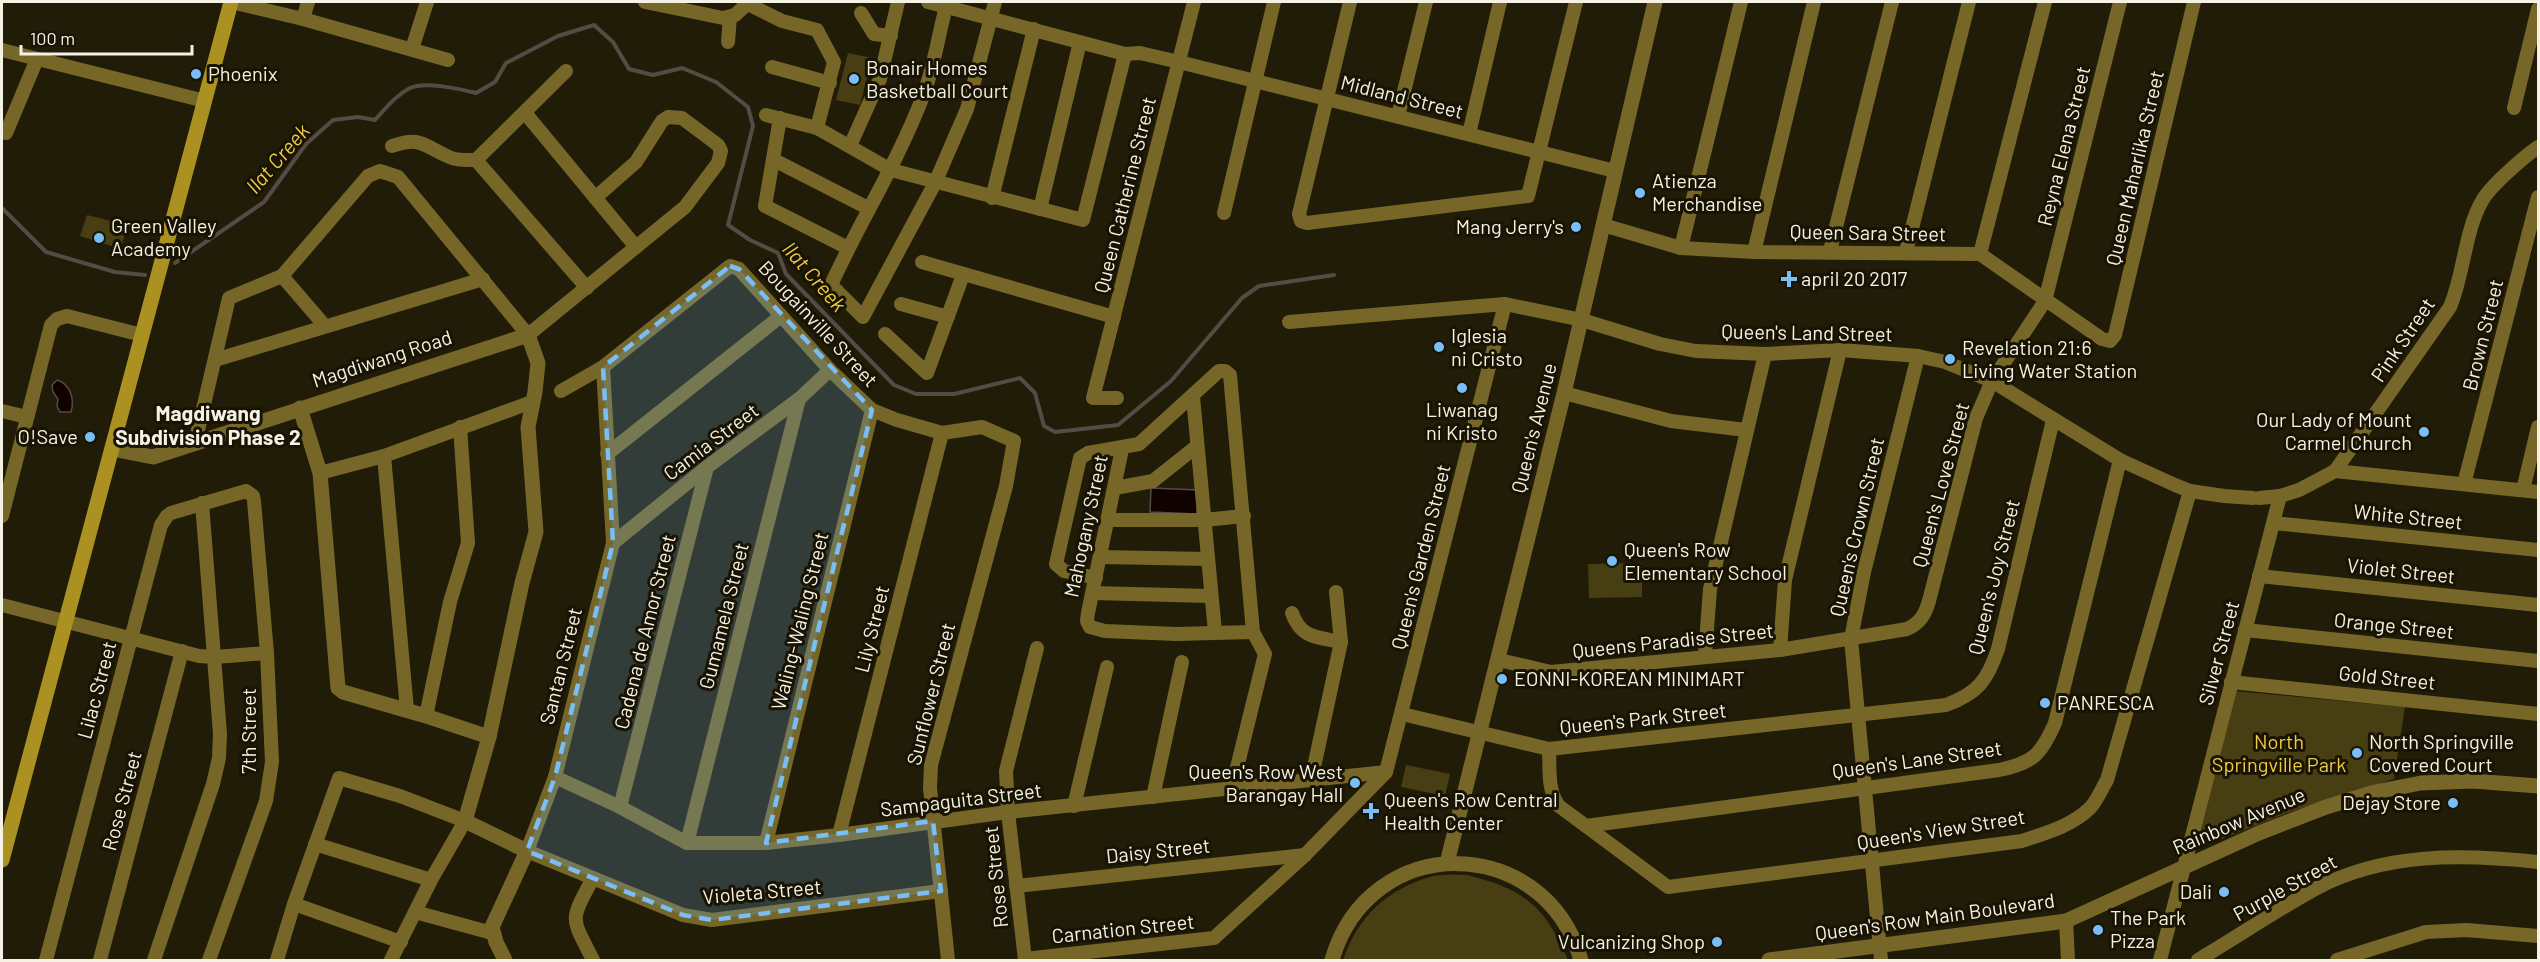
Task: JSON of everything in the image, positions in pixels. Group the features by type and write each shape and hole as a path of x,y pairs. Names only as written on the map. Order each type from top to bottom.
{"main road":[{"path":"2,860 231,2"}],"street":[{"path":"231,2 303,19 448,60"},
{"path":"303,19 308,2"},
{"path":"412,50 427,2"},
{"path":"645,2 704,15 730,17"},
{"path":"850,146 880,79 898,2"},
{"name":"Midland Street","path":"928,2 1125,54 1140,53 1179,62 1615,171"},
{"path":"945,7 924,94 891,170 868,208 831,285 863,317 935,183 967,109 995,2"},
{"name":"Queen Catherine Street","path":"1117,398 1093,398 1194,2"},
{"path":"1224,213 1274,2"},
{"path":"1350,2 1299,214 1301,220 1307,224 1528,196 1576,2"},
{"path":"1398,116 1426,2"},
{"path":"1469,134 1500,2"},
{"name":"Queen's Avenue","path":"1447,863 1582,320 1655,2"},
{"path":"1681,248 1741,2"},
{"path":"1754,252 1814,2"},
{"path":"1830,251 1892,2"},
{"path":"1906,252 1969,2"},
{"path":"2044,2 1980,254 2045,301"},
{"name":"Reyna Elena Street","path":"2045,301 2120,2"},
{"name":"Queen Maharlika Street","path":"2045,301 2102,339 2110,341 2115,335 2194,2"},
{"path":"728,42 730,17 746,3 782,21 817,30 834,62 817,128"},
{"path":"2514,108 2533,53 2538,9"},
{"path":"861,13 874,34 891,36"},
{"path":"992,198 1034,30"},
{"path":"1040,209 1080,42"},
{"path":"2,50 205,101"},
{"path":"848,248 765,206 774,160 773,117 817,128 891,170 1083,220 1125,54"},
{"path":"6,133 37,59"},
{"path":"772,67 830,83"},
{"path":"392,146 406,141 421,142 447,156 460,160 476,160 526,114 567,71"},
{"path":"526,114 636,247"},
{"path":"528,335 685,207 718,163 721,151 718,145 682,118 668,117 656,129 636,162 595,198"},
{"name":"Pink Street","path":"2280,496 2319,481 2335,471 2450,307 2458,287 2475,217 2483,199 2538,147"},
{"path":"476,160 587,288"},
{"path":"774,160 868,208"},
{"path":"195,443 229,298 282,276 368,176 380,171 398,177 528,335 538,363 536,392 528,427 536,532 522,583 489,737 465,821 431,880 391,960"},
{"name":"Brown Street","path":"2464,484 2538,197"},
{"name":"Queen Sara Street","path":"1603,225 1681,248 1754,252 1980,254"},
{"path":"922,262 1114,317"},
{"name":"Bougainville Street","path":"603,367 730,266 739,269 831,370 873,410 897,420 942,433 982,427 1014,441"},
{"path":"885,334 927,373 963,275"},
{"path":"282,276 325,326"},
{"path":"215,360 483,279"},
{"name":"Queen's Love Street","path":"1851,639 1907,630 1925,616 1976,418 1992,381 2045,301"},
{"path":"901,304 948,317"},
{"path":"1289,322 1505,304 1582,320"},
{"name":"Queen's Garden Street","path":"1402,714 1505,304"},
{"path":"2,516 6,476 27,417 51,325 57,319 67,316 142,335"},
{"path":"607,454 781,316"},
{"name":"Queen's Land Street","path":"1582,320 1660,344 1696,351 1765,354 1840,350 1918,356 1945,362 1992,381 2120,460 2190,491 2256,498 2280,496"},
{"name":"Magdiwang Road","path":"112,449 153,457 528,335"},
{"path":"1780,650 1785,580 1840,350"},
{"path":"1705,656 1710,589 1765,354"},
{"name":"Queen's Crown Street","path":"1880,953 1851,639 1864,572 1918,356"},
{"path":"561,391 603,367"},
{"name":"Santan Street","path":"492,933 493,922 527,851 555,777 613,543 603,367"},
{"name":"Camia Street","path":"613,543 707,467 799,399 831,370"},
{"path":"1096,578 1064,571 1056,564 1080,458 1088,453 1122,449 1139,444 1219,371 1225,371 1230,375 1253,632 1266,654 1232,788"},
{"path":"1564,393 1671,421 1746,430"},
{"path":"1193,397 1215,632"},
{"name":"Gumamela Street","path":"687,843 799,399"},
{"path":"320,473 384,456 532,402"},
{"path":"300,408 320,473 338,688 343,692 489,737"},
{"name":"Waling-Waling Street","path":"766,843 873,410"},
{"path":"2,411 27,417"},
{"name":"Queen's Joy Street","path":"1857,716 1946,705 1966,697 1982,684 1998,649 2053,420"},
{"path":"426,716 450,602 468,543 460,427"},
{"path":"2523,490 2538,427"},
{"name":"Lily Street","path":"839,835 942,433"},
{"name":"Sunflower Street","path":"948,960 930,788 931,765 1006,486 1014,441"},
{"path":"1115,488 1153,481 1197,446"},
{"name":"Mahogany Street","path":"1122,449 1087,621 1090,627 1096,630 1176,634 1253,632"},
{"path":"384,456 407,710"},
{"name":"Queen's Lane Street","path":"1586,825 2019,766 2034,758 2046,744 2055,723 2120,460"},
{"name":"Cadena de Amor Street","path":"620,807 707,467"},
{"path":"2335,471 2538,492"},
{"name":"Lilac Street","path":"46,960 164,519 171,513 243,490 250,493"},
{"name":"Queen's View Street","path":"1586,825 1668,887 2022,841 2072,821 2091,807 2107,780 2190,491"},
{"name":"7th Street","path":"209,960 266,801 272,762 267,653 254,501 250,493"},
{"name":"Silver Street","path":"2160,960 2280,496"},
{"path":"154,960 213,784 219,758 220,734 215,657 202,503"},
{"path":"1108,520 1204,519 1244,516"},
{"name":"White Street","path":"2274,523 2538,550"},
{"path":"1100,557 1208,559"},
{"name":"Violet Street","path":"2259,576 2538,605"},
{"path":"1311,781 1341,642 1336,592"},
{"path":"1093,593 1211,596"},
{"path":"2,605 182,651 215,657 267,653"},
{"path":"1292,613 1296,625 1302,631 1341,642"},
{"name":"Orange Street","path":"2245,630 2538,661"},
{"name":"Queens Paradise Street","path":"1499,660 1551,672 1780,650 1851,639"},
{"name":"Rose Street","path":"1025,960 1008,812 1006,771 1037,648"},
{"name":"Rose Street","path":"100,960 182,651"},
{"path":"1153,797 1182,662"},
{"path":"1074,806 1107,667"},
{"name":"Gold Street","path":"2231,682 2538,714"},
{"name":"Queen's Park Street","path":"1402,714 1549,749 1857,716"},
{"name":"Carnation Street","path":"1025,960 1214,938 1305,855 1386,772 1402,714"},
{"path":"1549,749 1551,786 1555,801 1586,825"},
{"name":"Sampaguita Street","path":"555,777 620,807 687,843 766,843 1008,812 1386,772"},
{"path":"277,960 294,904 339,778 400,796 465,821 527,851"},
{"name":"Rainbow Avenue","path":"2136,889 2270,829 2326,807 2375,792 2421,783 2473,781 2538,786"},
{"path":"315,844 431,880"},
{"name":"Violeta Street","path":"527,851 683,915 712,920 941,891"},
{"name":"Daisy Street","path":"1016,886 1305,855"},
{"name":"Purple Street","path":"2198,960 2316,888 2356,872 2428,858 2461,856 2538,862"},
{"path":"1332,960 1348,923 1378,890 1410,872 1447,863 1484,866 1501,871 1533,888 1559,914 1569,930 1581,960"},
{"path":"593,878 574,916 577,928 593,960"},
{"name":"Queen's Row Main Boulevard","path":"1769,960 1880,953 2066,921 2136,889"},
{"path":"294,904 401,942"},
{"path":"415,912 492,933 505,960"},
{"path":"2066,921 2068,960"},
{"path":"2337,960 2426,932 2466,930 2538,936"}],"highlighted area":[{"path":"730,266 739,269 872,410 766,843 933,821 941,891 712,920 683,915 527,851 555,777 613,543 603,367"}],"green space":[{"name":"Bonair Homes Basketball Court","path":"848,53 872,58 860,105 836,100"},
{"path":"87,215 127,225 121,249 80,236"},
{"path":"1642,563 1642,597 1589,598 1588,564"},
{"name":"North Springville Park","path":"2234,691 2405,707 2394,779 2290,812 2194,850"},
{"path":"1406,765 1450,774 1445,796 1401,787"},
{"path":"1467,875 1504,887 1530,903 1551,926 1568,960 1343,960 1349,945 1366,918 1376,907 1400,889 1430,877"}],"shaded area":[{"path":"57,380 68,388 72,402 71,412 60,412 57,406 58,399 53,392 52,385"},
{"path":"1151,488 1198,490 1197,514 1150,512"}],"waterway":[{"name":"Ilat Creek","path":"175,263 264,202 306,144 333,120 358,117 375,120 400,94 416,86 443,86 476,93 495,82 506,63 558,36 594,25 613,42 629,69 653,75 682,68 716,82 748,107 753,126 728,225 750,240 778,253 786,274 894,385 916,394 954,394 1020,378 1035,393 1044,426 1055,432 1118,425 1171,381 1242,298 1259,286 1334,275"},
{"name":"Ilat Creek","path":"2,208 46,252 115,272 145,275"}],"place":[{"name":"Phoenix","path":"196,74"},
{"name":"Bonair Homes Basketball Court","path":"854,79"},
{"name":"Atienza Merchandise","path":"1640,193"},
{"name":"Mang Jerry's","path":"1576,227"},
{"name":"Green Valley Academy","path":"99,238"},
{"name":"april 20 2017","path":"1789,279"},
{"name":"Iglesia ni Cristo","path":"1439,347"},
{"name":"Revelation 21:6 Living Water Station","path":"1950,359"},
{"name":"Liwanag ni Kristo","path":"1462,388"},
{"name":"Our Lady of Mount Carmel Church","path":"2424,432"},
{"name":"O!Save","path":"90,437"},
{"name":"Queen's Row Elementary School","path":"1612,561"},
{"name":"EONNI-KOREAN MINIMART","path":"1502,679"},
{"name":"PANRESCA","path":"2045,703"},
{"name":"North Springville Covered Court","path":"2357,753"},
{"name":"Queen's Row West Barangay Hall","path":"1355,783"},
{"name":"Dejay Store","path":"2453,803"},
{"name":"Queen's Row Central Health Center","path":"1371,811"},
{"name":"Dali","path":"2224,892"},
{"name":"The Park Pizza","path":"2098,930"},
{"name":"Vulcanizing Shop","path":"1717,942"}],"district":[{"name":"Magdiwang Subdivision Phase 2","path":"208,426"}]}
